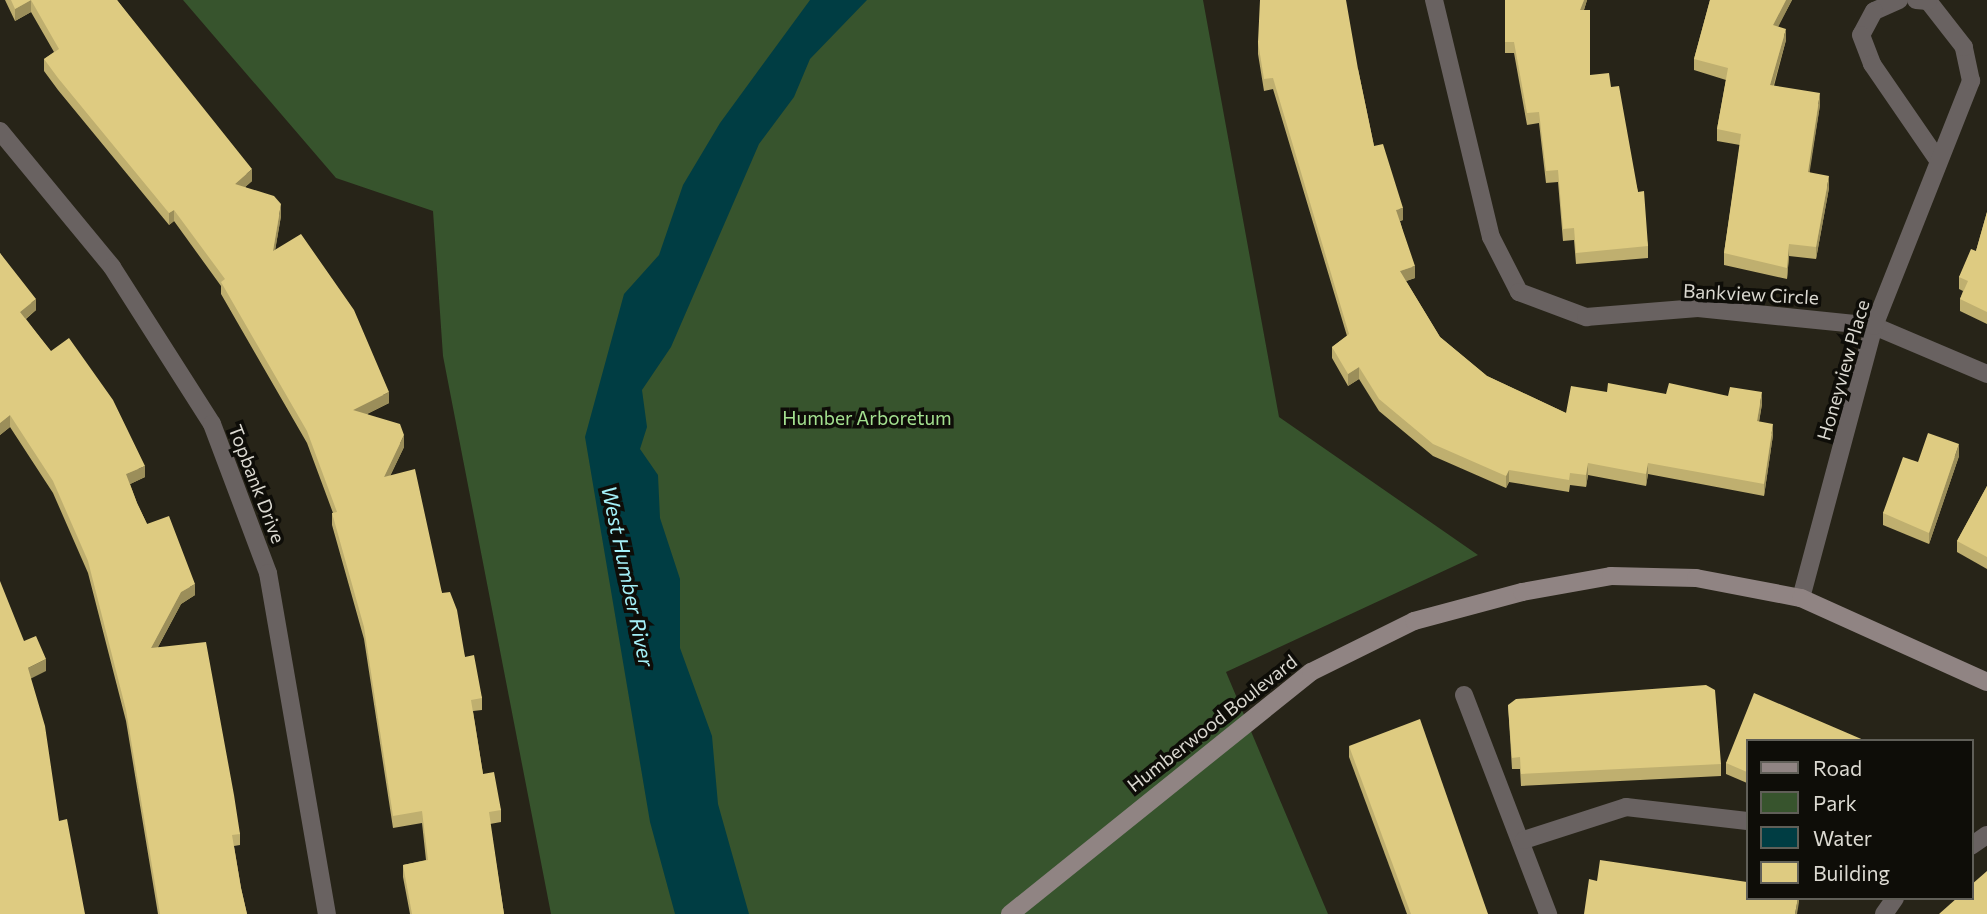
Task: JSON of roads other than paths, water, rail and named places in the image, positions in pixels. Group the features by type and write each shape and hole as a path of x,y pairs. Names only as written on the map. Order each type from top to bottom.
{"street":[{"name":"Bankview Circle","path":"1434,0 1491,237 1519,292 1586,317 1698,308 1874,326 1987,374"},
{"path":"1899,0 1874,10 1861,35 1872,64 1936,157"},
{"name":"Honeyview Place","path":"1801,598 1874,326 1936,157 1971,80 1964,47 1928,1 1916,0"},
{"name":"Topbank Drive","path":"0,131 112,267 212,424 268,573 327,914"},
{"name":"Humberwood Boulevard","path":"1010,914 1311,672 1414,621 1611,576 1696,578 1801,598 1987,682"},
{"path":"1464,695 1524,840 1548,914"},
{"path":"1524,840 1626,807 1745,821"}],"water":[{"name":"West Humber River","path":"810,0 867,0 810,59 794,97 759,144 671,347 642,390 647,427 640,449 658,475 660,518 680,579 680,648 712,736 718,804 749,914 675,914 650,822 585,437 624,294 659,255 683,185 720,123"}],"park label":[{"name":"Humber Arboretum","path":"867,418"}]}
